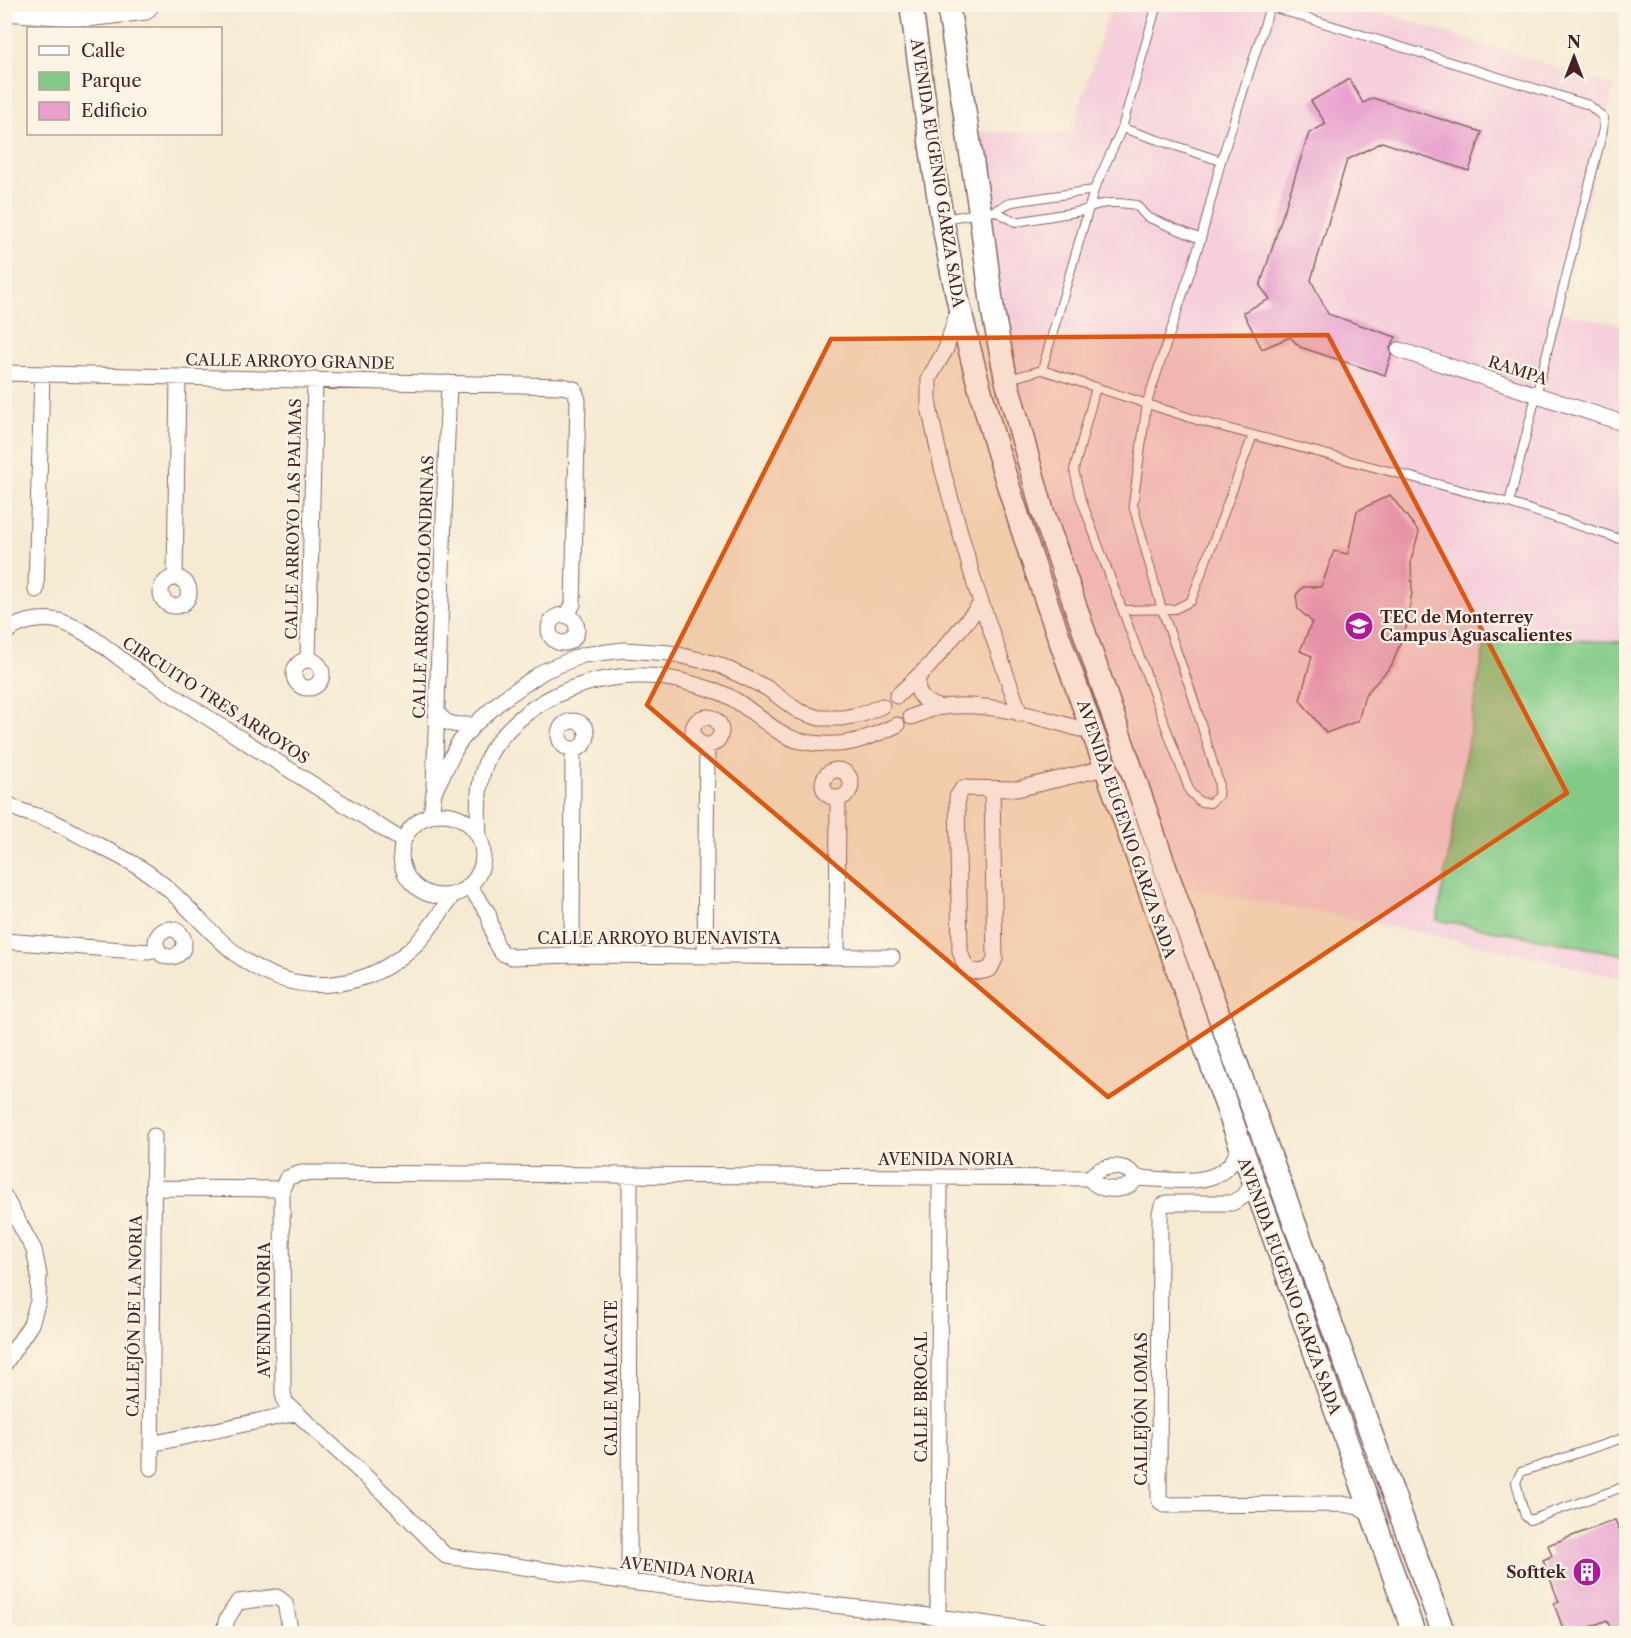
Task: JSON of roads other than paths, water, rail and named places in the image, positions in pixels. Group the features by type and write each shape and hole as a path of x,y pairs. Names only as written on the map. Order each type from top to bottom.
{"main road":[{"name":"AVENIDA EUGENIO GARZA SADA","path":"911,4 942,219 959,306 1006,482 1105,768 1414,1634"},
{"name":"AVENIDA EUGENIO GARZA SADA","path":"948,4 987,212 993,312 1006,379 1042,509 1166,870 1444,1634"}],"street":[{"path":"4,13 87,19 146,12 153,4"},
{"path":"959,306 952,333 929,378 929,407 942,468 981,604 1020,714"},
{"name":"RAMPA","path":"1399,350 1626,424"},
{"name":"CALLE ARROYO GRANDE","path":"4,373 449,382 562,386 574,389 578,400 573,604 567,616"},
{"path":"36,590 42,374"},
{"path":"175,578 178,377"},
{"name":"CALLE ARROYO LAS PALMAS","path":"308,660 315,380"},
{"name":"CALLE ARROYO GOLONDRINAS","path":"434,792 449,382"},
{"path":"897,696 929,666 981,604"},
{"name":"CIRCUITO TRES ARROYOS","path":"4,635 11,628 33,620 57,621 83,630 136,671 305,781 403,841"},
{"path":"428,817 434,792 458,744 474,725 503,699 544,671 583,656 624,650 670,652 717,664 767,688 798,711 819,718 842,718 863,714 882,706"},
{"path":"479,836 470,824 448,814 434,815 420,820 410,828 403,841 401,861 405,875 414,886 440,897 452,896 465,890 476,880 484,855 479,836 477,804 483,773 495,744 526,713 571,687 606,677 645,675 684,681 722,694 774,727 797,740 806,742 833,744 862,741 897,725"},
{"path":"919,675 917,690 921,697 927,703 938,707"},
{"path":"911,717 938,707 981,706 1093,733"},
{"path":"436,710 442,720 453,725 474,725"},
{"path":"705,956 707,745"},
{"path":"572,955 573,749"},
{"path":"992,789 995,959 990,969 979,973 970,971 963,963 960,951 957,797 963,788 1017,789 1105,768"},
{"path":"837,957 838,798"},
{"path":"8,806 54,822 143,869 179,898 239,957 263,973 297,984 332,985 358,981 397,961 418,942 452,896"},
{"name":"CALLE ARROYO BUENAVISTA","path":"469,886 488,913 496,944 502,953 512,957 572,955 892,957"},
{"path":"4,941 149,952 158,949"},
{"name":"CALLEJÓN DE LA NORIA","path":"151,1468 154,1136"},
{"name":"AVENIDA NORIA","path":"1089,1178 1094,1172 1108,1167 1128,1170 1137,1178 1204,1180 1221,1174 1233,1162 1239,1146"},
{"name":"AVENIDA NORIA","path":"1060,1634 938,1617 629,1582 446,1556 392,1501 285,1402 283,1393 282,1189 287,1178 301,1173 1089,1178 1101,1188 1108,1189 1128,1186 1137,1178"},
{"name":"CALLE MALACATE","path":"629,1582 630,1175"},
{"name":"CALLE BROCAL","path":"938,1617 940,1177"},
{"name":"CALLEJÓN LOMAS","path":"1253,1183 1244,1196 1232,1203 1167,1203 1162,1206 1160,1213 1159,1500 1164,1506 1343,1504 1358,1507 1374,1517"},
{"path":"154,1188 282,1189"},
{"path":"4,1197 34,1250 39,1275 38,1301 31,1324 4,1365"},
{"path":"151,1444 296,1413"},
{"path":"223,1634 227,1619 238,1602 277,1597 285,1603 291,1634"}],"lane":[{"path":"1042,370 1094,190 1122,128 1157,4"},
{"path":"1096,387 1074,471 1080,496 1190,792 1200,802 1210,803 1218,796 1219,783 1192,694 1162,610 1133,505 1147,403 1201,239 1221,160 1266,6 1589,105 1604,118 1603,130 1509,503"},
{"path":"1122,128 1221,160"},
{"path":"942,219 987,212 1012,202 1094,190"},
{"path":"987,212 1016,222 1082,211 1090,206 1115,201 1136,205 1147,217 1201,239"},
{"path":"1006,379 1042,370 1253,435 1509,503 1626,541"},
{"path":"1123,610 1175,609 1191,601 1253,435"},
{"path":"1626,1437 1521,1472 1516,1482 1525,1516 1530,1520 1626,1486"}],"place":[{"name":"TEC de Monterrey Campus Aguascalientes","path":"1359,626"},
{"name":"Softtek","path":"1587,1572"}]}
